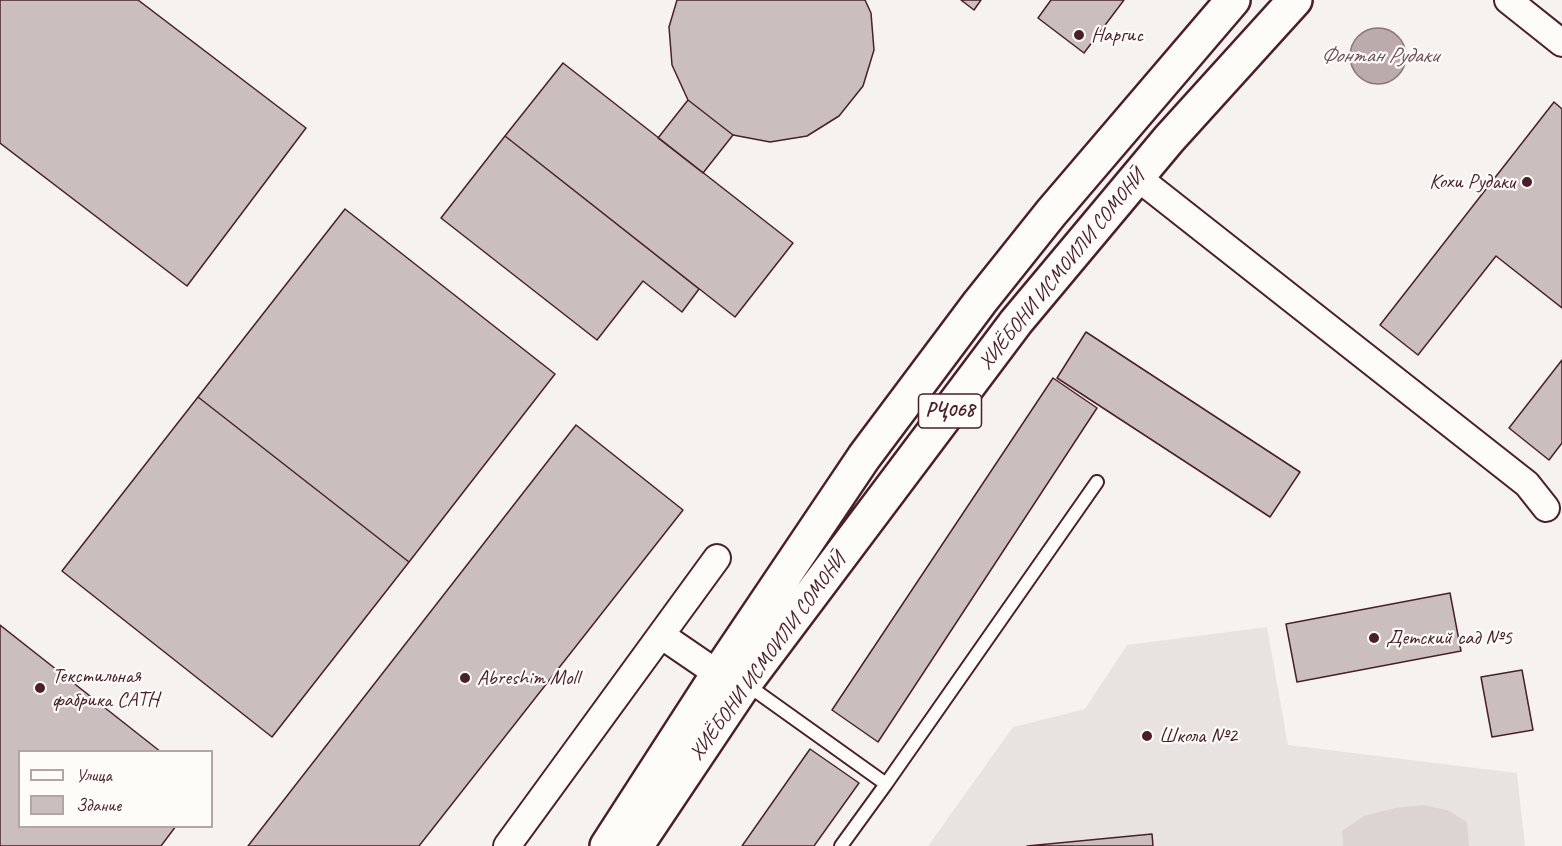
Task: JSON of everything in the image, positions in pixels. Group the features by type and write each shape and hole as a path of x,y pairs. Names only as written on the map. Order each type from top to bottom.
{"highway":[{"name":"ХИЁБОНИ ИСМОИЛИ СОМОНӢ","path":"636,846 864,457 980,302 1051,213 1233,0"},
{"name":"ХИЁБОНИ ИСМОИЛИ СОМОНӢ","path":"607,846 732,679 1016,322 1137,177 1295,0"}],"street":[{"path":"1508,0 1562,44"},
{"path":"1137,177 1527,484 1546,508"},
{"path":"512,844 717,558"},
{"path":"661,635 732,679"}],"lane":[{"path":"842,846 1097,482"},
{"path":"732,679 886,784"}],"shaded area":[{"name":"Школа №2","path":"1267,627 1288,745 1517,773 1525,846 928,846 1013,727 1085,709 1127,645"},
{"path":"1423,805 1447,810 1467,822 1469,846 1343,846 1342,831 1364,816 1395,808"}],"water":[{"name":"Фонтан Рудаки","path":"1378,28 1389,30 1398,36 1404,45 1406,56 1404,67 1398,76 1389,82 1378,84 1367,82 1358,76 1352,67 1350,56 1352,45 1358,36 1367,30"}],"building":[{"path":"0,0 138,0 306,128 187,286 0,143"},
{"path":"677,0 865,0 871,13 874,50 863,86 839,116 807,136 770,142 733,135 688,100 672,65 669,27"},
{"path":"961,0 981,0 974,10"},
{"name":"Наргис","path":"1051,0 1124,0 1084,53 1038,18"},
{"path":"563,63 793,243 735,317 505,136"},
{"path":"688,100 733,135 703,173 658,138"},
{"name":"Кохи Рудаки","path":"1554,102 1562,109 1562,308 1496,256 1418,355 1380,325"},
{"path":"505,136 699,289 682,312 643,281 597,340 441,218"},
{"path":"345,209 555,374 409,562 198,397"},
{"path":"1086,332 1300,472 1270,517 1057,378"},
{"path":"1562,360 1562,443 1549,460 1509,428"},
{"path":"1053,378 1097,408 878,742 832,710"},
{"path":"198,397 409,562 272,737 62,571"},
{"name":"Abreshim Moll","path":"576,425 683,510 419,846 248,846"},
{"name":"Детский сад №5","path":"1450,593 1461,651 1297,682 1286,624"},
{"name":"Текстильная фабрика САТН","path":"0,625 158,750 18,750 18,828 174,828 161,846 0,846"},
{"path":"1522,670 1533,730 1492,737 1481,677"},
{"path":"810,749 859,783 814,846 742,846"},
{"path":"1152,834 1153,846 1027,846"}],"place":[{"name":"Наргис","path":"1079,35"},
{"name":"Кохи Рудаки","path":"1527,182"},
{"name":"Детский сад №5","path":"1374,638"},
{"name":"Abreshim Moll","path":"465,678"},
{"name":"Текстильная фабрика САТН","path":"40,688"},
{"name":"Школа №2","path":"1147,736"}]}
